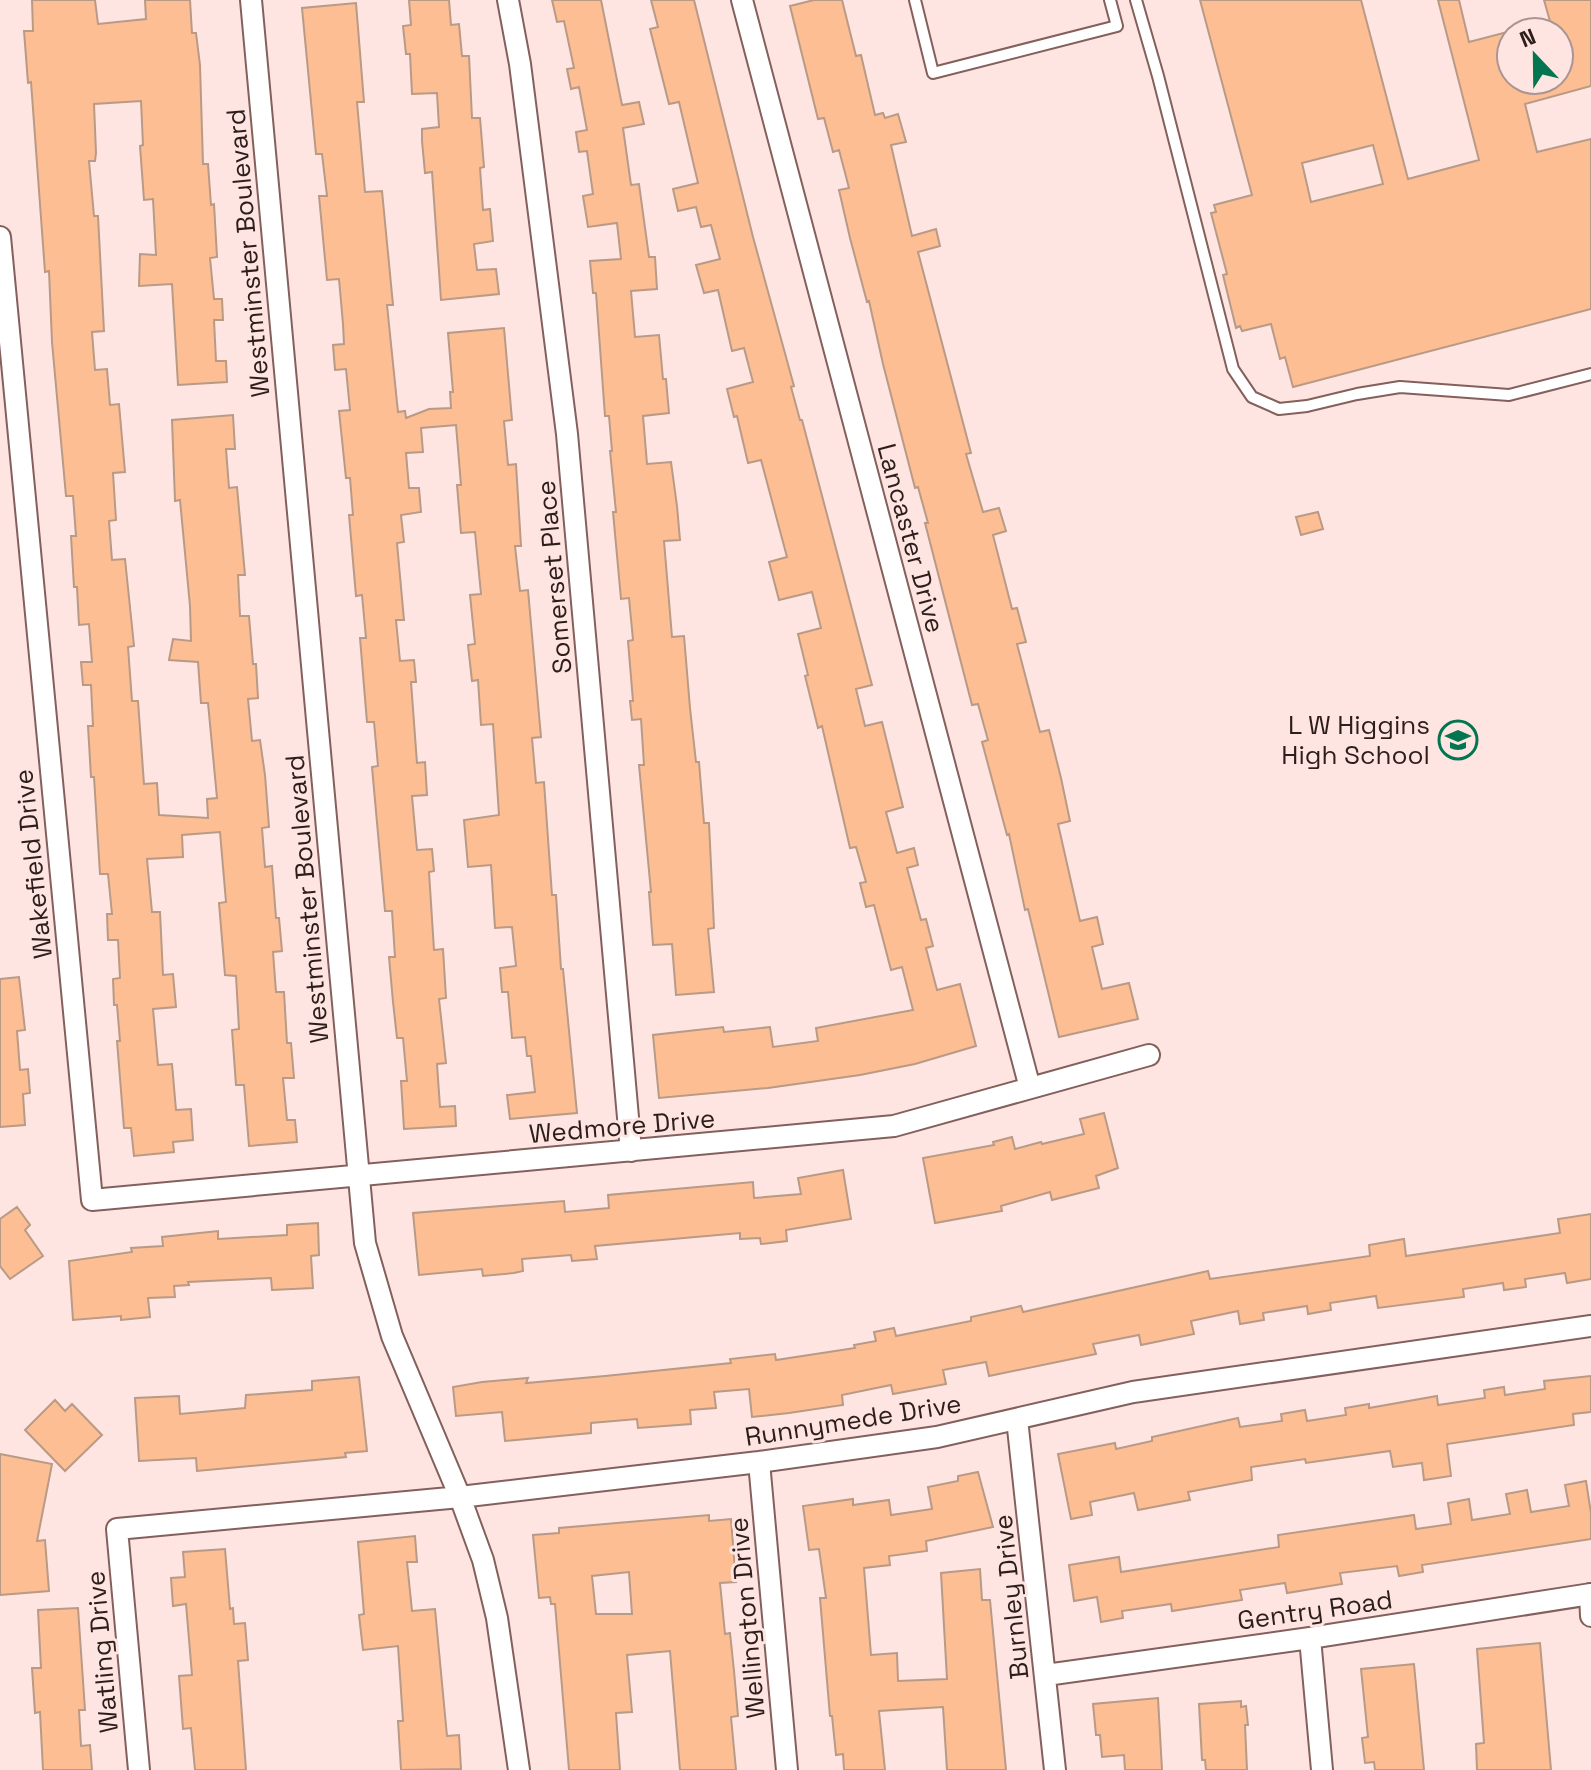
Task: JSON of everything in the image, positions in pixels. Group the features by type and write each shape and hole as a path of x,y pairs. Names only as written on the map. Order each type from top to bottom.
{"street":[{"name":"Westminster Boulevard","path":"251,0 365,1243 392,1336 460,1497 483,1560 497,1618 519,1770"},
{"name":"Somerset Place","path":"508,0 520,64 567,434 631,1151"},
{"name":"Lancaster Drive","path":"742,0 1030,1088"},
{"name":"Wakefield Drive","path":"0,237 92,1200"},
{"name":"Wedmore Drive","path":"92,1200 894,1126 1149,1055"},
{"name":"Runnymede Drive","path":"117,1529 460,1497 759,1462 937,1437 1133,1392 1591,1326"},
{"name":"Burnley Drive","path":"1017,1419 1055,1770"},
{"name":"Wellington Drive","path":"759,1462 787,1770"},
{"name":"Watling Drive","path":"117,1529 139,1770"},
{"name":"Gentry Road","path":"1046,1675 1590,1594"},
{"path":"1590,1594 1591,1616"},
{"path":"1310,1638 1322,1770"}],"lane":[{"path":"915,0 933,73 1117,26 1110,0"},
{"path":"1136,0 1233,369 1252,397 1279,409 1400,387 1509,395 1591,374"}],"building":[{"path":"32,0 95,0 98,24 146,19 145,0 190,0 192,33 196,33 200,65 203,164 208,164 211,205 214,204 217,257 210,258 214,299 222,299 223,320 214,320 216,361 226,361 227,382 178,385 172,284 139,286 140,254 156,255 153,199 144,200 141,101 94,104 96,153 95,161 89,161 94,216 98,216 104,331 92,332 95,370 107,369 110,405 119,404 125,472 113,473 116,520 109,521 112,560 125,559 134,646 128,647 132,701 138,701 144,784 157,783 159,815 208,818 207,799 217,798 208,703 201,703 198,662 169,660 173,639 191,641 180,500 175,501 172,420 233,415 235,449 226,449 229,488 237,487 245,575 238,575 240,616 249,616 253,664 256,664 258,698 248,699 252,741 260,740 265,775 269,827 262,828 265,867 272,866 282,951 273,952 276,992 284,992 287,1043 291,1043 294,1078 283,1078 287,1120 295,1120 297,1142 249,1146 244,1085 236,1085 232,1030 239,1029 236,976 225,975 219,903 226,902 220,832 182,835 183,857 147,859 152,912 160,912 163,975 173,974 176,1007 153,1009 158,1065 172,1064 176,1110 191,1109 193,1140 173,1142 174,1152 134,1156 131,1128 124,1128 117,1041 120,1041 113,979 120,978 118,940 108,940 107,914 112,914 108,874 100,874 94,777 91,777 88,726 93,726 91,685 83,685 81,662 92,662 89,624 79,625 77,587 74,587 71,536 76,536 73,496 66,496 49,271 45,272 31,82 28,83 24,31 33,31"},
{"path":"409,0 449,0 451,25 459,24 462,56 469,56 472,118 480,118 484,167 480,168 483,210 490,209 493,241 474,244 477,270 496,269 499,294 441,300 432,172 425,173 422,141 422,129 439,127 437,93 412,94 410,54 406,54 403,26 411,25"},
{"path":"552,0 601,0 622,105 639,102 644,124 623,128 631,185 639,184 649,257 655,257 657,289 631,291 635,337 659,335 663,379 666,379 669,413 643,416 647,464 671,462 677,506 680,540 664,541 672,637 684,636 704,823 709,823 714,928 708,929 714,992 676,995 672,944 653,945 639,765 644,765 641,719 632,720 628,641 633,640 629,598 621,599 609,416 605,416 596,293 593,293 590,261 621,259 617,223 588,227 583,196 593,194 587,151 579,152 576,132 587,130 579,87 571,89 567,69 574,68 564,21 557,22"},
{"path":"651,0 694,0 794,386 791,387 872,685 856,689 865,726 882,722 903,807 886,812 897,853 914,848 918,865 907,868 921,920 926,919 933,946 926,948 937,990 960,984 976,1046 915,1064 860,1075 768,1088 659,1098 653,1035 723,1027 724,1032 770,1027 773,1047 818,1041 816,1028 913,1010 902,967 891,970 874,905 866,907 860,883 866,882 856,847 850,848 822,726 818,728 805,676 808,675 798,634 821,628 812,592 779,600 769,562 787,557 761,460 748,463 727,389 753,382 744,348 732,351 718,290 704,293 696,265 720,259 711,225 701,227 696,207 678,211 673,189 698,183 679,102 669,104 650,29 658,27"},
{"path":"814,0 842,0 856,56 861,55 875,115 883,113 885,118 898,114 906,142 891,145 912,236 936,229 940,246 918,252 971,453 966,454 983,512 999,508 1006,531 993,535 1012,609 1017,608 1026,642 1017,644 1040,732 1049,730 1061,778 1070,821 1058,824 1080,921 1097,917 1103,944 1092,947 1102,989 1129,983 1138,1019 1059,1037 1028,909 1025,910 1009,834 982,742 988,740 978,704 972,705 925,523 928,523 918,487 915,488 869,301 850,238 839,190 849,188 839,150 833,152 824,118 818,119 790,6"},
{"path":"1200,0 1361,0 1408,179 1479,160 1438,0 1459,0 1469,42 1495,35 1495,96 1554,96 1525,104 1537,152 1591,139 1591,309 1293,387 1285,357 1280,359 1271,324 1242,331 1240,326 1236,328 1223,275 1227,274 1211,213 1216,212 1214,205 1252,195","holes":["1373,145 1383,184 1311,202 1302,163"]},
{"path":"1544,0 1591,0 1591,86 1575,90 1575,16 1548,16"},
{"path":"356,3 364,102 357,102 365,192 382,191 393,305 387,305 398,412 405,411 406,418 429,409 451,408 450,392 453,392 448,333 504,328 512,420 504,421 508,465 516,464 521,546 515,546 520,591 528,590 541,737 532,738 536,783 544,782 552,895 556,895 577,1113 510,1119 507,1095 535,1092 531,1056 527,1056 525,1037 512,1038 508,992 502,992 500,968 516,966 512,927 495,928 491,865 468,867 464,820 499,815 493,724 481,725 478,680 472,681 468,645 475,644 470,595 481,594 475,532 461,533 456,425 421,428 423,452 406,453 409,488 419,488 421,512 401,515 404,542 397,543 404,620 396,620 400,661 414,660 416,682 411,682 417,763 425,762 427,795 412,796 417,850 432,849 434,871 429,872 434,950 443,949 446,998 439,999 446,1063 437,1064 440,1107 455,1106 456,1126 404,1129 401,1081 407,1081 403,1038 397,1038 389,957 395,957 392,911 385,911 372,767 378,766 374,722 367,722 360,638 366,638 362,595 356,596 349,515 353,515 350,478 346,478 339,411 350,410 346,369 335,370 333,345 344,344 339,279 327,280 319,196 327,196 322,154 316,154 302,8"},
{"path":"1318,512 1323,529 1301,535 1296,517"},
{"path":"19,977 25,1030 17,1031 20,1070 28,1069 30,1093 23,1094 25,1125 0,1127 0,979"},
{"path":"1104,1113 1118,1168 1096,1176 1099,1188 1052,1200 1050,1192 1001,1206 1002,1211 935,1223 923,1158 994,1145 993,1142 1012,1137 1015,1149 1084,1134 1080,1119"},
{"path":"843,1170 851,1219 786,1230 787,1241 761,1244 760,1238 740,1239 740,1233 595,1246 597,1259 572,1261 571,1255 522,1259 523,1271 514,1273 483,1276 482,1269 419,1275 413,1213 564,1201 565,1212 609,1208 608,1195 753,1182 754,1198 801,1194 798,1178"},
{"path":"17,1207 30,1225 25,1230 43,1256 10,1279 0,1266 0,1219"},
{"path":"1591,1214 1591,1279 1567,1283 1565,1273 1525,1279 1526,1287 1504,1290 1503,1283 1463,1289 1464,1297 1378,1308 1376,1296 1330,1303 1331,1310 1308,1314 1307,1306 1263,1313 1264,1320 1240,1324 1238,1311 1191,1321 1194,1334 1141,1345 1139,1335 1093,1344 1096,1354 989,1376 986,1362 943,1370 946,1384 893,1394 891,1385 842,1395 843,1405 789,1413 752,1417 749,1389 714,1392 716,1408 690,1410 691,1424 638,1428 637,1419 591,1423 591,1433 505,1441 502,1412 456,1416 453,1387 528,1378 526,1383 605,1376 731,1363 730,1359 775,1354 776,1360 855,1348 854,1345 876,1341 874,1332 894,1328 896,1336 971,1321 971,1317 1021,1306 1023,1312 1208,1271 1210,1279 1370,1256 1369,1245 1404,1239 1406,1256 1560,1233 1558,1219"},
{"path":"318,1223 319,1255 311,1256 313,1288 272,1290 271,1278 188,1282 189,1285 174,1286 175,1297 148,1298 150,1317 73,1320 69,1261 132,1252 131,1248 163,1246 162,1237 218,1231 218,1239 287,1235 287,1225"},
{"path":"1591,1376 1591,1412 1573,1414 1574,1425 1447,1444 1451,1476 1424,1480 1422,1463 1393,1467 1390,1451 1306,1463 1305,1459 1251,1467 1252,1480 1188,1492 1190,1500 1138,1510 1134,1493 1090,1502 1092,1515 1071,1519 1058,1454 1115,1443 1116,1449 1152,1441 1152,1437 1238,1418 1240,1427 1282,1421 1281,1414 1305,1410 1307,1421 1346,1415 1345,1408 1369,1404 1369,1408 1437,1396 1438,1405 1485,1398 1484,1390 1504,1387 1505,1395 1545,1389 1544,1381"},
{"path":"359,1377 367,1451 345,1453 346,1457 197,1471 196,1458 139,1461 135,1398 179,1396 180,1414 245,1408 246,1395 312,1390 312,1381"},
{"path":"55,1400 65,1411 72,1404 102,1435 65,1471 25,1430"},
{"path":"0,1454 52,1464 37,1541 45,1540 49,1591 0,1595"},
{"path":"978,1472 993,1527 926,1541 927,1551 889,1556 890,1565 864,1568 871,1655 897,1653 898,1681 947,1679 941,1573 980,1569 982,1600 990,1600 1006,1770 947,1770 943,1707 879,1711 885,1770 844,1770 843,1754 836,1755 830,1716 820,1598 826,1598 819,1549 809,1550 803,1506 853,1499 853,1505 889,1500 891,1515 932,1509 928,1487 958,1481 958,1476"},
{"path":"1586,1481 1591,1539 1422,1565 1423,1572 1399,1576 1397,1566 1340,1573 1342,1584 1287,1593 1285,1583 1240,1590 1242,1600 1172,1611 1171,1604 1122,1611 1123,1618 1101,1622 1097,1597 1074,1601 1069,1565 1119,1557 1121,1572 1279,1547 1278,1535 1414,1515 1416,1529 1451,1524 1448,1503 1469,1499 1472,1520 1510,1514 1506,1494 1527,1490 1531,1512 1569,1506 1565,1485"},
{"path":"709,1515 709,1521 731,1519 736,1582 720,1583 725,1634 730,1633 738,1716 731,1717 736,1770 680,1770 670,1651 627,1655 632,1712 616,1713 620,1770 569,1770 555,1604 551,1604 550,1597 539,1598 533,1535 559,1533 559,1528","holes":["629,1572 632,1614 596,1614 592,1576"]},
{"path":"415,1536 417,1562 407,1562 412,1611 435,1609 447,1736 459,1735 461,1769 401,1770 398,1721 403,1721 398,1646 363,1650 359,1615 364,1614 358,1542"},
{"path":"225,1549 234,1624 245,1623 248,1660 238,1661 246,1770 195,1770 191,1728 183,1729 179,1676 192,1675 186,1604 173,1606 171,1578 185,1577 183,1552"},
{"path":"78,1608 85,1710 79,1710 81,1746 90,1745 92,1770 43,1770 40,1712 35,1713 32,1668 41,1668 38,1610"},
{"path":"1540,1643 1551,1770 1477,1770 1476,1744 1484,1743 1477,1649"},
{"path":"1414,1664 1424,1770 1375,1770 1374,1762 1365,1763 1362,1738 1368,1737 1361,1669"},
{"path":"1158,1698 1162,1770 1125,1770 1124,1755 1102,1757 1093,1704"},
{"path":"1241,1701 1241,1707 1246,1706 1248,1725 1245,1725 1247,1770 1206,1770 1205,1760 1202,1760 1199,1704"}],"place":[{"name":"L W Higgins High School","path":"1458,740"}]}
